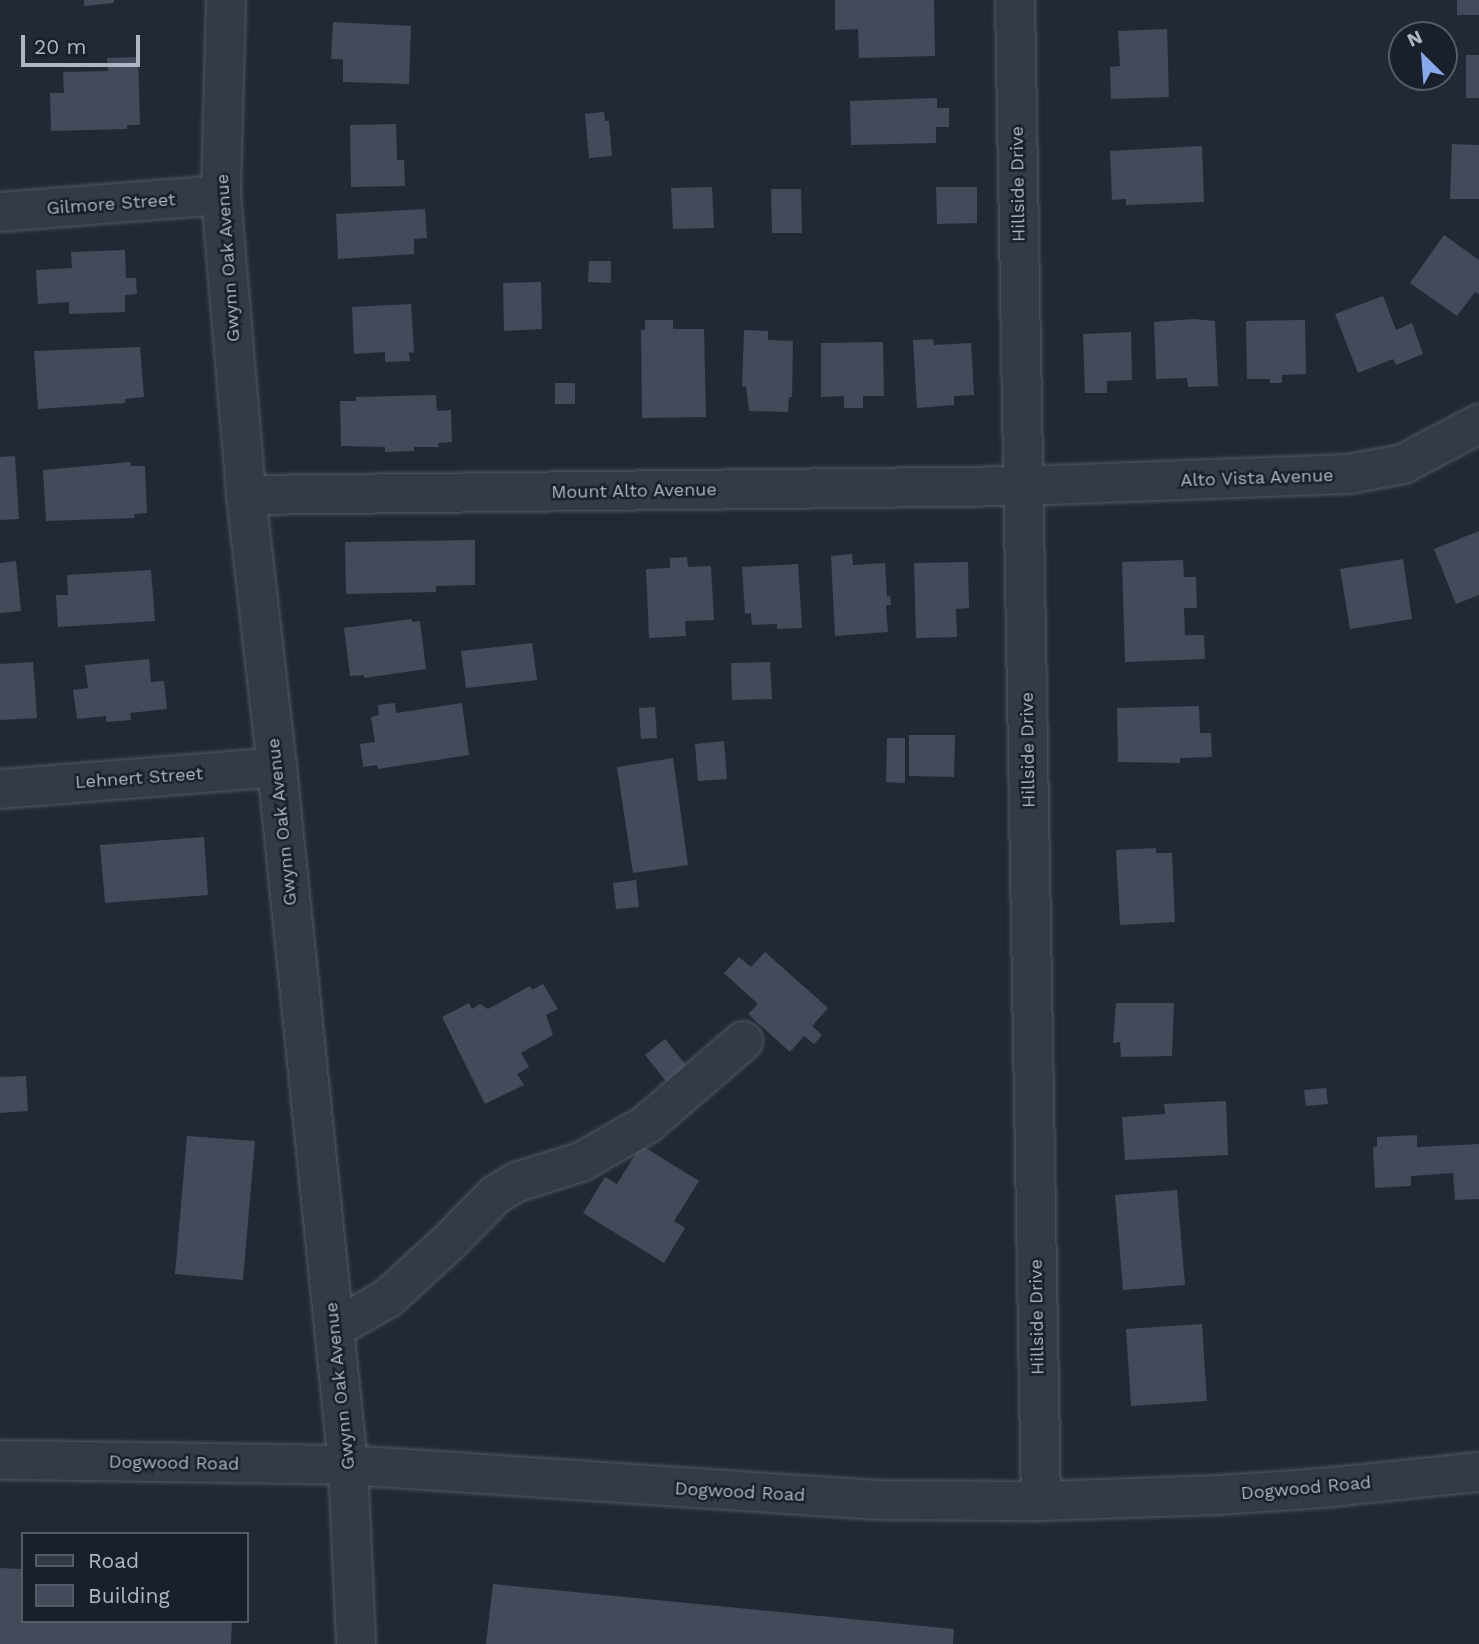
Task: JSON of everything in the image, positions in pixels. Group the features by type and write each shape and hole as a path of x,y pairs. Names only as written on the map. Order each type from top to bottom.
{"street":[{"name":"Gwynn Oak Avenue","path":"226,0 222,195 246,495 277,767 348,1465 356,1644"},
{"name":"Hillside Drive","path":"1015,0 1041,1501"},
{"name":"Gilmore Street","path":"0,212 222,195"},
{"name":"Alto Vista Avenue","path":"1023,486 1349,474 1403,464 1479,424"},
{"name":"Mount Alto Avenue","path":"246,495 1023,486"},
{"name":"Lehnert Street","path":"0,789 277,767"},
{"path":"335,1328 388,1298 495,1195 517,1182 580,1162 647,1124 743,1041"},
{"name":"Dogwood Road","path":"0,1460 348,1465 836,1498 1041,1501 1310,1489 1479,1472"}],"building":[{"path":"84,0 114,0 114,3 84,6"},
{"path":"835,0 934,0 935,56 859,58 858,29 835,30"},
{"path":"1457,0 1479,0 1479,15 1457,15"},
{"path":"333,22 411,26 409,84 343,82 343,59 331,59"},
{"path":"1167,29 1169,97 1111,99 1110,67 1120,66 1118,31"},
{"path":"1466,55 1479,55 1479,98 1466,98"},
{"path":"138,57 140,125 127,125 127,129 51,131 50,93 64,93 63,72 108,71 107,58"},
{"path":"937,98 937,108 949,108 949,127 936,127 936,143 851,145 850,101"},
{"path":"604,112 605,121 609,121 612,156 589,158 585,114"},
{"path":"396,124 397,160 404,160 405,186 351,187 350,125"},
{"path":"1452,144 1479,145 1479,199 1450,199"},
{"path":"1202,146 1204,202 1126,205 1126,199 1112,200 1110,151"},
{"path":"712,187 714,228 673,229 671,188"},
{"path":"936,187 977,187 977,223 937,224"},
{"path":"771,189 801,189 802,233 772,233"},
{"path":"425,209 427,238 414,239 414,254 338,259 336,214"},
{"path":"1444,235 1479,260 1479,294 1475,292 1457,316 1410,283"},
{"path":"125,250 126,278 136,278 137,294 125,295 125,312 69,314 69,302 38,304 36,270 72,268 71,252"},
{"path":"589,261 611,261 611,283 588,282"},
{"path":"541,282 542,329 504,331 503,283"},
{"path":"1383,296 1396,330 1412,323 1423,354 1396,365 1393,359 1358,373 1335,314"},
{"path":"411,304 414,353 409,352 410,361 385,362 385,352 354,354 352,307"},
{"path":"1194,319 1215,321 1218,386 1188,387 1187,378 1156,379 1154,322"},
{"path":"645,320 673,320 673,329 704,329 706,417 642,418 641,330 645,330"},
{"path":"1305,320 1306,374 1282,375 1282,383 1270,383 1270,379 1247,379 1246,321"},
{"path":"744,330 768,331 768,340 793,341 792,397 789,397 788,412 749,411 746,386 742,387"},
{"path":"1131,332 1132,380 1107,381 1107,393 1085,393 1083,334"},
{"path":"933,339 934,345 971,343 974,395 954,396 954,405 917,408 913,340"},
{"path":"883,342 884,396 863,396 863,408 844,408 844,396 821,397 821,343"},
{"path":"140,347 144,397 125,399 125,403 38,409 34,351"},
{"path":"555,383 575,383 575,404 555,404"},
{"path":"436,395 437,411 451,410 452,442 438,443 439,447 414,447 414,451 385,452 385,447 341,446 340,401 356,401 356,397"},
{"path":"15,456 19,519 0,520 0,457"},
{"path":"130,462 131,466 145,466 147,513 134,514 135,518 46,521 43,470"},
{"path":"1479,531 1479,595 1456,604 1434,549"},
{"path":"475,540 475,585 436,586 436,592 346,594 345,542"},
{"path":"852,554 853,565 885,563 887,597 890,596 891,605 886,605 888,632 835,636 831,556"},
{"path":"687,557 688,567 711,566 714,620 685,621 686,636 649,638 646,569 670,568 670,558"},
{"path":"1403,559 1412,619 1350,629 1340,569"},
{"path":"1183,560 1184,577 1196,577 1197,608 1184,608 1185,635 1204,635 1205,659 1125,662 1122,562"},
{"path":"16,561 21,611 0,613 0,563"},
{"path":"968,562 969,608 956,609 957,637 916,638 914,563"},
{"path":"798,564 802,628 777,629 777,624 752,625 751,613 745,614 742,567"},
{"path":"151,570 155,621 58,627 56,595 68,595 67,575"},
{"path":"412,619 412,622 420,621 426,669 364,678 364,675 350,676 344,628"},
{"path":"532,643 537,680 466,688 461,651"},
{"path":"149,659 151,682 164,681 167,709 130,713 131,720 106,722 106,716 77,719 73,690 88,688 85,665"},
{"path":"33,662 37,718 0,720 0,664"},
{"path":"770,662 772,699 732,700 731,663"},
{"path":"395,703 396,713 462,703 469,755 378,769 377,765 363,767 360,744 375,742 371,717 379,715 378,705"},
{"path":"1199,706 1200,733 1211,733 1212,757 1180,758 1180,763 1118,762 1117,708"},
{"path":"655,707 657,738 641,739 639,708"},
{"path":"909,735 955,735 954,777 909,776"},
{"path":"887,738 905,738 905,783 886,782"},
{"path":"724,741 727,779 698,781 695,744"},
{"path":"673,758 688,865 633,873 617,767"},
{"path":"204,837 208,895 105,903 100,845"},
{"path":"1156,848 1156,853 1172,853 1175,922 1120,925 1116,850"},
{"path":"636,880 639,907 616,909 613,883"},
{"path":"765,952 828,1008 812,1026 822,1035 814,1044 804,1036 790,1052 748,1014 758,1004 724,973 739,957 751,967"},
{"path":"543,984 558,1009 546,1015 553,1035 521,1053 529,1067 517,1074 524,1085 485,1104 442,1017 469,1003 472,1009 480,1004 488,1009 530,986 532,990"},
{"path":"1116,1003 1174,1003 1172,1056 1121,1057 1120,1042 1113,1043"},
{"path":"665,1039 690,1070 670,1086 645,1055"},
{"path":"26,1076 28,1111 0,1113 0,1077"},
{"path":"1326,1088 1328,1104 1306,1106 1304,1090"},
{"path":"1226,1101 1228,1155 1125,1160 1122,1117 1165,1114 1164,1104"},
{"path":"1417,1135 1417,1147 1479,1144 1479,1199 1455,1200 1453,1173 1411,1176 1411,1186 1375,1188 1373,1147 1377,1146 1377,1137"},
{"path":"187,1136 255,1141 243,1280 175,1274"},
{"path":"641,1145 699,1181 674,1221 685,1228 664,1263 583,1213 605,1177 617,1184"},
{"path":"1177,1190 1185,1285 1123,1290 1115,1195"},
{"path":"1202,1324 1207,1401 1131,1406 1126,1329"},
{"path":"0,1568 21,1569 21,1623 232,1623 231,1644 0,1644"},
{"path":"493,1584 954,1629 953,1644 486,1644"}]}
